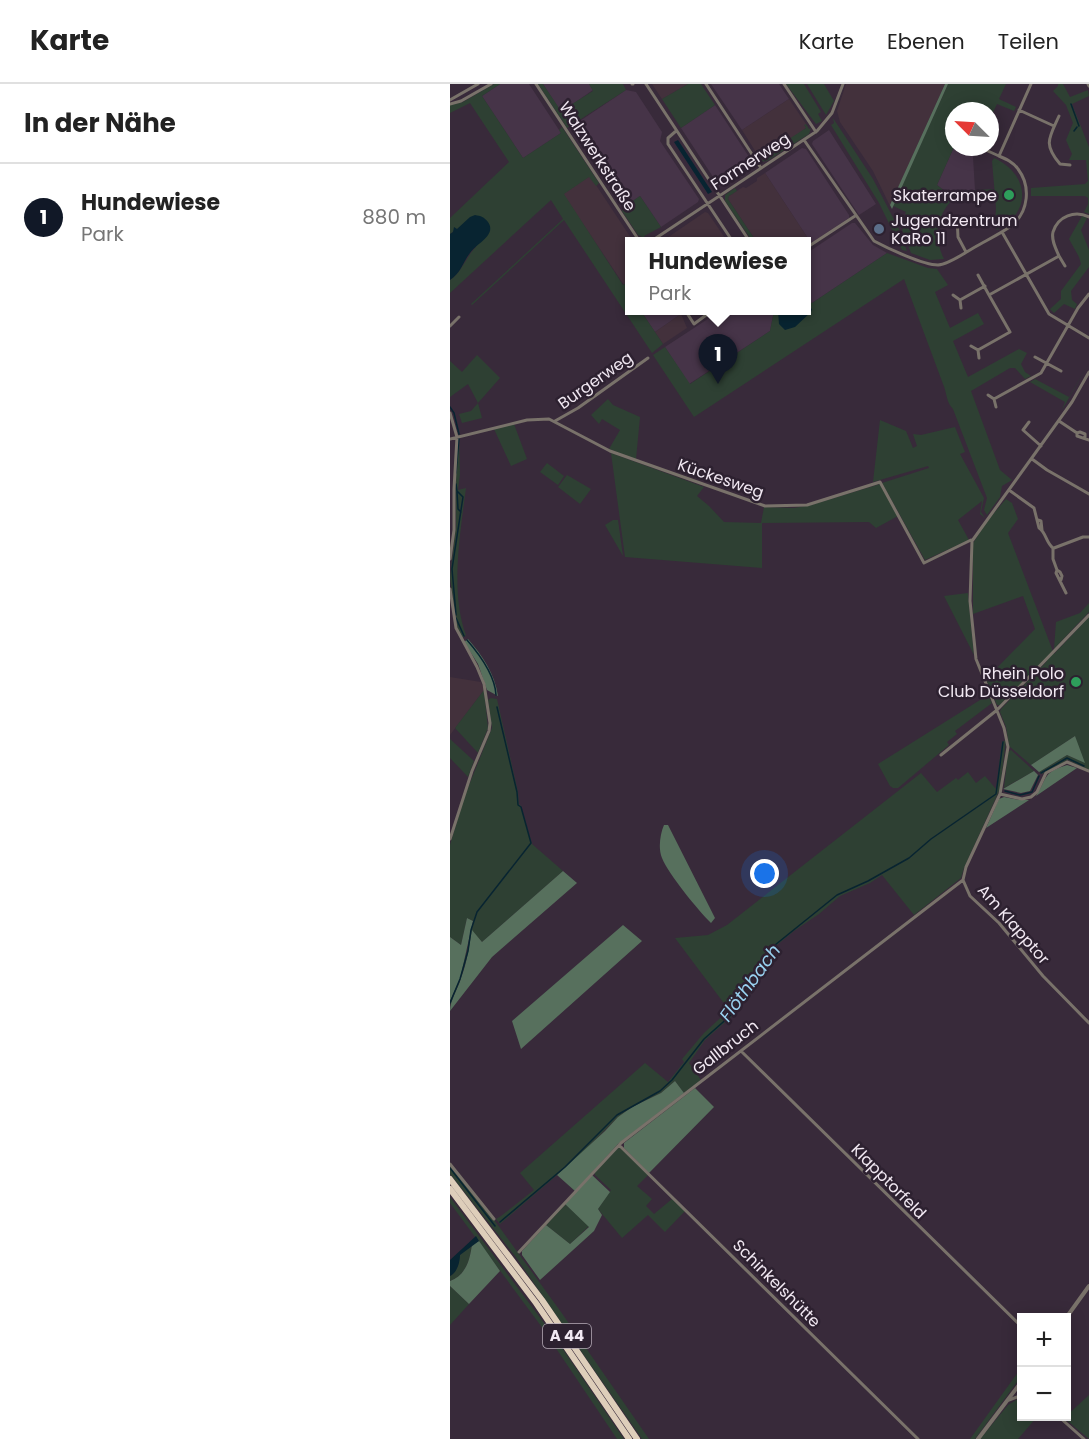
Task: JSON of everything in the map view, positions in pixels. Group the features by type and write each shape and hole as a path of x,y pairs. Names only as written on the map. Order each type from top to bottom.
{"highway":[{"name":"A 44","path":"450,1179 629,1439"},
{"name":"A 44","path":"450,1189 482,1224"},
{"name":"A 44","path":"491,1237 570,1341 637,1439"}],"street":[{"path":"450,102 478,84"},
{"path":"450,102 461,101 491,84"},
{"name":"Walzwerkstraße","path":"536,84 637,237"},
{"path":"646,84 747,237"},
{"path":"706,84 761,168"},
{"path":"784,84 816,132"},
{"name":"Formerweg","path":"657,237 816,132 831,115 843,84"},
{"path":"804,140 874,241 890,250 931,264 945,263 1002,232 1021,216 1027,192 1025,182 1012,162 999,156 1031,84"},
{"path":"1019,110 1054,126"},
{"path":"1059,116 1048,140 1048,147 1060,164 1070,165"},
{"path":"676,131 668,138 669,144 730,237"},
{"path":"1065,266 1054,246 1053,233 1063,217 1069,214 1089,217"},
{"path":"811,245 855,216"},
{"path":"957,217 958,237 966,252"},
{"path":"1002,232 1049,314 1089,338"},
{"path":"990,295 1059,256"},
{"path":"978,275 1010,332 978,350"},
{"path":"960,300 985,286"},
{"path":"994,399 1041,373 1089,294"},
{"path":"953,295 960,300 961,308"},
{"path":"688,315 694,324 707,315"},
{"path":"450,326 459,317"},
{"path":"971,346 978,350"},
{"path":"978,350 979,358"},
{"path":"1035,357 1061,371"},
{"name":"Burgerweg","path":"555,421 575,410 648,358"},
{"path":"972,540 1059,421 1087,379 1089,372"},
{"path":"988,395 994,399 996,407"},
{"path":"450,413 457,437 453,489 454,530 450,559"},
{"name":"Kückesweg","path":"450,439 542,418 555,421 610,452 765,506 807,505 880,482 924,562 972,540"},
{"path":"1059,421 1077,433 1077,436 1087,439"},
{"path":"1029,422 1023,430 1041,446"},
{"path":"1032,459 1044,469 1089,494"},
{"path":"1009,490 1033,508 1037,523 1047,543 1053,549 1057,578 1065,593"},
{"path":"1053,549 1083,537 1089,537"},
{"name":"Am Klapptor","path":"972,540 970,589 977,664 997,710 1008,743 1000,794 966,867 963,880 970,896 999,923 1043,975 1089,1023"},
{"path":"450,589 456,628 484,684 490,723 450,839"},
{"path":"941,754 997,710 1089,615"},
{"path":"1000,794 1022,799 1031,797 1037,792 1046,773 1068,762 1089,771"},
{"name":"Gallbruch","path":"519,1252 619,1145 963,880"},
{"name":"Klapptorfeld","path":"741,1051 1017,1322"},
{"name":"Schinkelshütte","path":"619,1145 918,1439"},
{"path":"450,1164 494,1219"},
{"path":"1069,1313 1089,1286"},
{"path":"978,1439 1017,1389"},
{"path":"999,1410 1009,1399 1017,1397"},
{"path":"1064,1421 1084,1439"}],"shaded area":[{"path":"500,84 529,84 561,133 523,158 482,96"},
{"path":"543,84 589,84 593,90 561,112"},
{"path":"652,84 688,84 662,99"},
{"path":"711,84 779,84 789,99 742,130"},
{"path":"846,84 945,84 890,206 873,171 840,122 837,111"},
{"path":"626,90 636,92 662,132 660,141 699,199 698,202 661,227 640,196 624,207 571,127"},
{"path":"789,99 806,124 806,128 772,154 766,149 759,157 742,130"},
{"path":"715,105 753,163 753,166 722,186 719,186 681,128"},
{"path":"829,130 876,204 859,215 812,144"},
{"path":"802,148 806,149 849,218 811,243 811,237 807,237 765,173"},
{"path":"950,156 974,156 975,190 946,192 937,185"},
{"path":"765,173 807,237 753,237 728,199 743,187 746,188 757,181 757,178"},
{"path":"590,176 630,237 625,237 624,285 563,194"},
{"path":"705,212 724,237 668,237"},
{"path":"855,223 873,245 887,253 812,303 811,250"},
{"path":"644,315 680,315 655,332"},
{"path":"680,315 687,328 663,344 655,332"},
{"path":"714,315 773,315 770,331 689,384 665,347"},
{"path":"450,677 481,682 484,690 450,735"}],"green space":[{"path":"494,84 500,84 482,96 523,158 561,133 559,130 562,127 599,183 596,186 589,177 564,194 623,285 625,284 625,312 564,220 471,304 563,219 551,200 450,293 450,280 458,273 476,247 460,227 450,234 450,218 509,162 470,103 450,113 450,105 463,102"},
{"path":"538,84 543,84 561,111 593,91 589,84 623,84 626,90 567,128"},
{"path":"688,84 701,84 715,105 681,128 662,99"},
{"path":"786,84 804,84 821,112 818,114 822,121 816,124"},
{"path":"807,84 824,84 834,101 826,115"},
{"path":"945,84 948,84 892,209 890,205"},
{"path":"948,84 1006,84 999,99 1016,107 1014,111 999,105 999,102 945,102 945,156 950,156 937,185 946,192 993,189 994,198 950,202 942,215 938,229 939,244 944,259 930,260 911,253 902,230 909,216 905,214 906,212 893,206"},
{"path":"1058,84 1063,84 1070,97 1088,90 1089,96 1072,104 1089,147 1089,214 1084,212 1088,204 1088,198 1085,196 1031,196 1031,188 1085,184 1088,181 1086,160 1069,160 1072,154 1066,140 1073,123 1066,105 1053,91"},
{"path":"833,118 873,179 900,231 907,251 902,250 879,203 831,125 834,123"},
{"path":"806,124 809,129 811,128 809,134 767,161 760,162 763,159 759,157 766,149 772,154 774,152 771,149 786,136 789,139 806,128 804,125"},
{"path":"994,158 1014,173 1020,183 1022,193 1017,213 997,230 992,161"},
{"path":"735,188 737,191 728,199 753,237 749,237 725,201 725,195"},
{"path":"640,196 661,227 645,237 638,235 622,211"},
{"path":"1082,216 1087,218 1081,230 1089,250 1089,267 1071,291 1072,300 1077,304 1075,309 1064,304 1054,313 1050,309 1061,299 1061,291 1081,264 1069,239"},
{"path":"887,253 937,269 948,285 935,292 950,328 978,313 984,324 953,341 968,377 1019,349 1027,353 1021,364 1025,372 1031,376 1025,379 1015,368 1010,368 971,391 1000,470 1012,480 1002,486 1000,497 987,515 984,510 987,498 904,279 694,417 653,355 665,347 690,384 770,331 773,315 811,315 812,303"},
{"path":"627,315 644,315 663,344 652,353"},
{"path":"477,355 500,378 478,403 468,384 450,397 450,361 462,372"},
{"path":"1089,363 1062,410 1065,402 1030,382 1035,379 1069,397"},
{"path":"608,399 613,405 640,417 636,459 609,449 620,430 602,419 599,424 591,415"},
{"path":"478,403 482,418 462,423 459,414 471,411"},
{"path":"880,420 906,431 913,448 917,446 913,434 921,435 955,427 965,452 960,454 984,498 981,512 985,518 980,514 982,501 958,520 969,540 925,560 882,483 929,468 928,466 873,482"},
{"path":"514,424 527,459 511,466 494,429"},
{"path":"459,438 458,490 466,488 457,582 461,618 466,635 462,638 457,627 450,578 456,524 455,483"},
{"path":"611,453 704,487 697,496 724,522 761,523 764,507 794,508 811,505 880,484 898,516 876,528 869,522 762,523 762,568 625,557"},
{"path":"547,463 564,476 558,485 540,472"},
{"path":"567,475 591,489 580,504 558,487"},
{"path":"1006,499 1012,503 1018,519 1008,533 1054,654 1089,617 1089,770 1068,760 1042,774 1039,772 1067,755 1076,759 1075,736 1031,765 1009,746 1001,709 1047,661 1046,659 1000,705 997,705 986,679 1035,629 1023,596 973,614 973,543 988,520"},
{"path":"618,520 623,556 605,525"},
{"path":"968,593 974,655 944,596"},
{"path":"1089,603 1089,612 1054,649 1056,622 1080,613"},
{"path":"468,639 487,665 498,696 487,690 478,664 464,642"},
{"path":"484,690 488,728 478,753 455,728"},
{"path":"988,695 992,703 955,731 957,734 947,742 949,745 898,788 890,786 878,764"},
{"path":"497,699 519,804 532,844 563,871 482,942 472,931 464,969 450,1005 467,952 473,921 467,918 461,945 450,937 450,845 463,800 492,728 488,700"},
{"path":"1075,736 1085,763 1067,755 1039,772 1031,765"},
{"path":"450,739 474,761 468,777 450,758"},
{"path":"1006,740 1000,789 961,878 914,915 882,875 840,896 777,945 769,961 757,972 731,1017 705,1040 689,1063 701,1080 684,1093 675,1081 661,1093 632,1107 618,1117 578,1157 500,1224 496,1219 534,1190 520,1173 645,1063 668,1082 684,1062 682,1059 704,1033 729,1010 675,938 708,935 727,925 921,773 937,792 968,772 976,783 985,776 996,789 1002,742"},
{"path":"1011,750 1034,771 1004,788 1008,752"},
{"path":"1067,765 1077,768 1036,796 1049,773"},
{"path":"1034,771 1038,775 1030,791 1021,793 1003,789"},
{"path":"1004,797 1029,800 986,828 999,799"},
{"path":"664,825 668,825 715,918 711,923 677,883 662,858 660,842"},
{"path":"563,871 577,883 492,957 450,1011 465,966 472,930 482,942"},
{"path":"467,918 473,921 460,979 450,1001 450,937 461,945"},
{"path":"623,925 642,941 521,1049 512,1021"},
{"path":"675,1081 684,1093 618,1144 575,1191 557,1175 618,1117 632,1107 661,1093"},
{"path":"695,1088 714,1107 649,1173 624,1148 624,1143"},
{"path":"618,1148 621,1148 648,1175 637,1186 652,1199 646,1206 654,1214 672,1199 685,1211 665,1232 648,1215 622,1238 598,1209 611,1190 595,1175 595,1172"},
{"path":"450,1166 495,1221 649,1439 642,1439 515,1256 450,1174"},
{"path":"592,1175 610,1192 598,1209 602,1215 594,1231 540,1280 522,1255 522,1251 546,1225 570,1244 589,1227 565,1204"},
{"path":"450,1197 556,1339 624,1439 617,1439 541,1326 450,1203"},
{"path":"565,1204 589,1226 570,1244 546,1225"},
{"path":"479,1241 500,1271 469,1304 450,1286 450,1281 463,1271 472,1244"},
{"path":"472,1244 466,1266 460,1275 450,1281 460,1255"},
{"path":"450,1286 469,1304 450,1325"},
{"path":"1017,1374 1017,1382 975,1439 970,1439"},
{"path":"1089,1395 1089,1439 1068,1421 1071,1421 1071,1412"},
{"path":"1017,1399 1017,1421 1034,1421 1018,1439 980,1439 1008,1405"}],"water":[{"path":"678,140 712,192 708,194 674,142"},
{"path":"475,215 487,220 490,231 450,280 450,234 454,227 457,229"},
{"path":"778,315 808,315 795,327 785,330 779,324"},
{"path":"476,1236 479,1241 460,1255 458,1267 450,1276 450,1260"}],"waterway":[{"path":"1071,104 1079,126"},
{"path":"1074,131 1077,127"},
{"path":"450,407 454,413 459,434"},
{"path":"456,473 459,438"},
{"path":"456,484 457,491 463,497 452,569 456,615"},
{"path":"457,492 458,509 461,512"},
{"path":"456,618 464,636"},
{"path":"467,640 490,673 496,695"},
{"path":"450,1003 460,979 477,912 531,843 521,807 518,805 497,707"},
{"name":"Flöthbach","path":"500,1222 565,1167 617,1115 660,1091 672,1080 704,1039 730,1016 756,969 767,959 775,945 837,895 909,858 931,839 996,794 1003,742"},
{"name":"Flöthbach","path":"1041,773 1067,758 1084,766"},
{"name":"Flöthbach","path":"1005,791 1020,795 1032,792 1039,776"},
{"path":"450,1168 495,1226"}],"place":[{"name":"Skaterrampe","path":"1009,195"},
{"name":"Jugendzentrum KaRo 11","path":"879,229"},
{"name":"Hundewiese","path":"718,384"},
{"name":"Rhein Polo Club Düsseldorf","path":"1076,682"}]}
